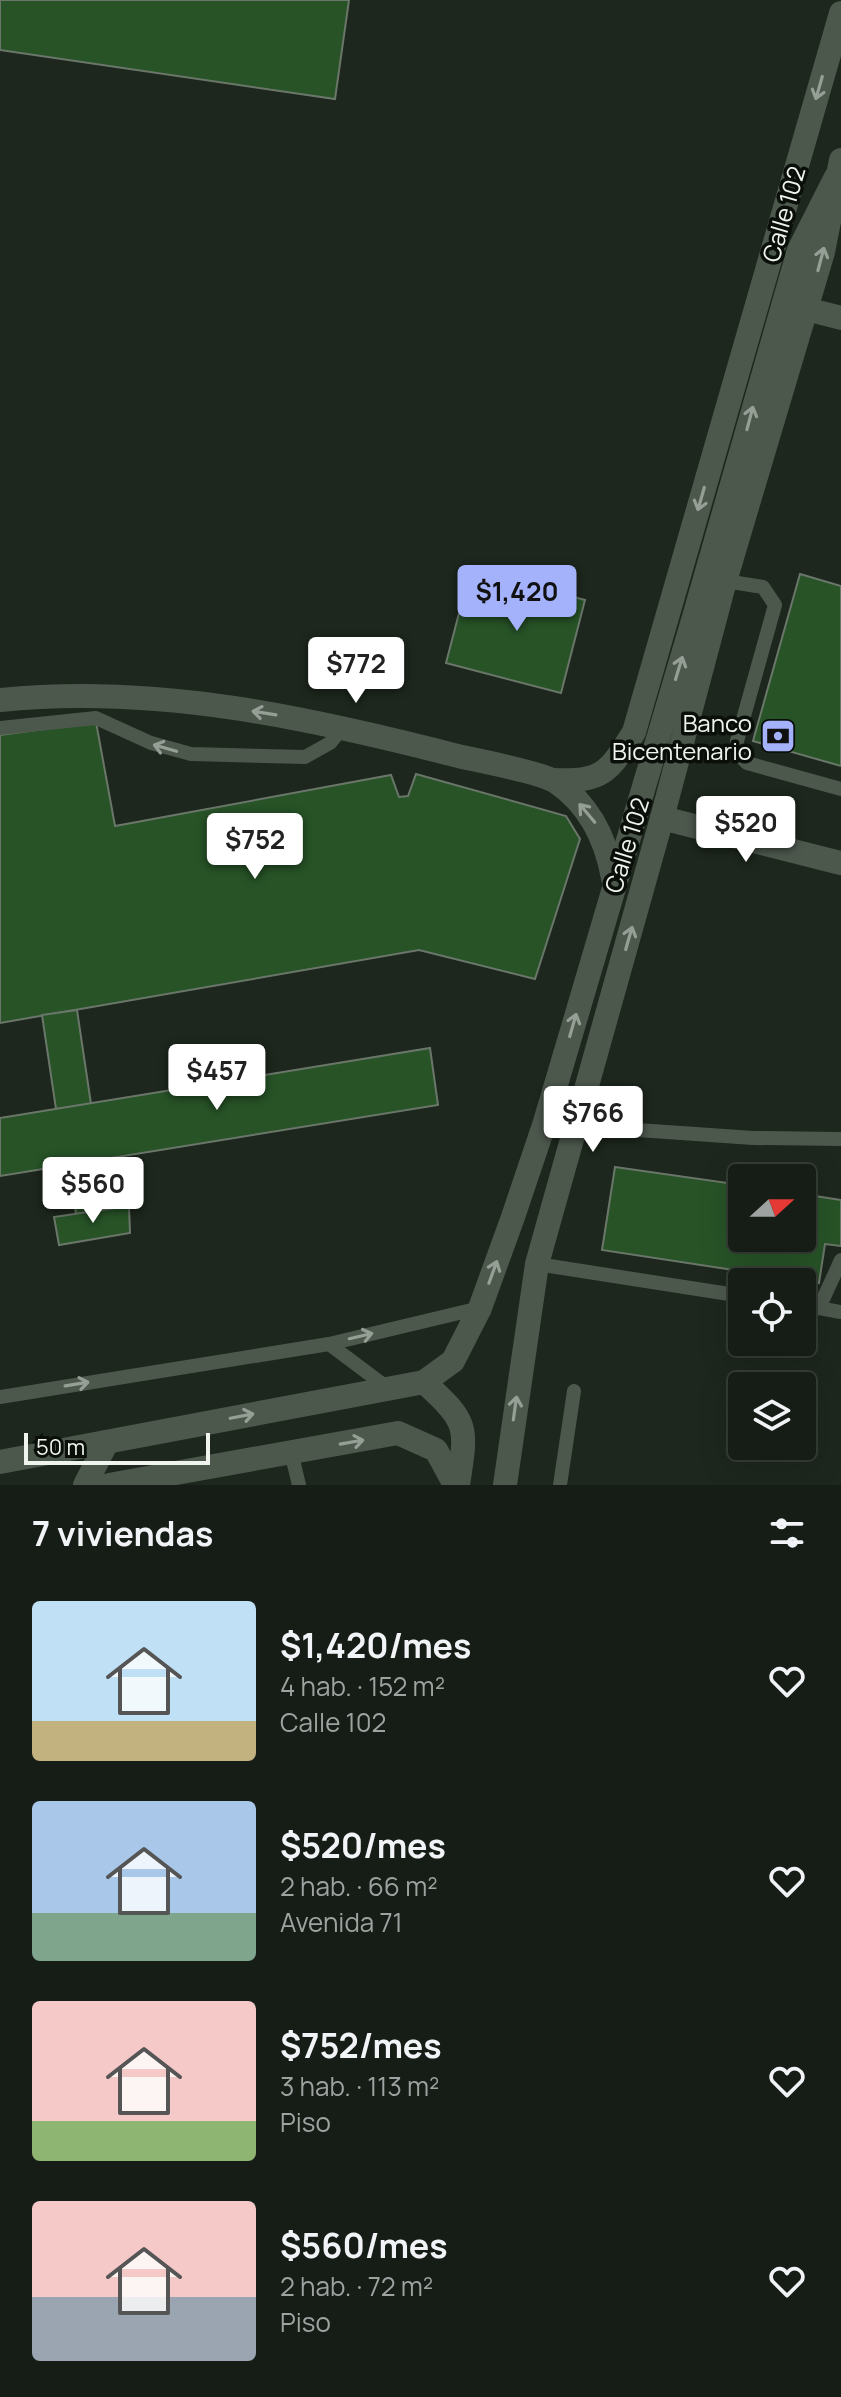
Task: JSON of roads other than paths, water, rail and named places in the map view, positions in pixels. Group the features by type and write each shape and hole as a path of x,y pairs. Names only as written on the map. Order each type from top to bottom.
{"street":[{"name":"Calle 102","path":"554,780 586,781 613,766 634,732 841,13"},
{"name":"Calle 102","path":"505,1485 537,1264 725,581 823,252 838,168"},
{"name":"Calle 102","path":"424,1382 453,1361 480,1308 545,1122 799,250 838,168"},
{"path":"806,309 841,318"},
{"path":"0,700 117,695 216,705 343,727 554,780 595,822 607,849 614,884"},
{"path":"662,818 841,863"},
{"path":"0,1462 424,1382 452,1407 466,1435 457,1485"},
{"path":"109,1485 173,1480 291,1452 398,1433 436,1450 457,1485"},
{"path":"85,1485 107,1442"}],"lane":[{"path":"725,581 763,587 775,605 737,741 738,754 747,763 841,789"},
{"path":"0,728 96,718 151,743 191,754 305,757 330,743 343,727"},
{"path":"578,1117 609,1128 753,1138 841,1139"},
{"path":"819,1308 841,1260"},
{"path":"537,1264 728,1294"},
{"path":"816,1307 841,1312"},
{"path":"0,1397 329,1344 480,1308"},
{"path":"329,1344 389,1389"},
{"path":"560,1485 574,1391"},
{"path":"291,1452 299,1485"}],"place":[{"name":"Banco Bicentenario","path":"778,736"}]}
